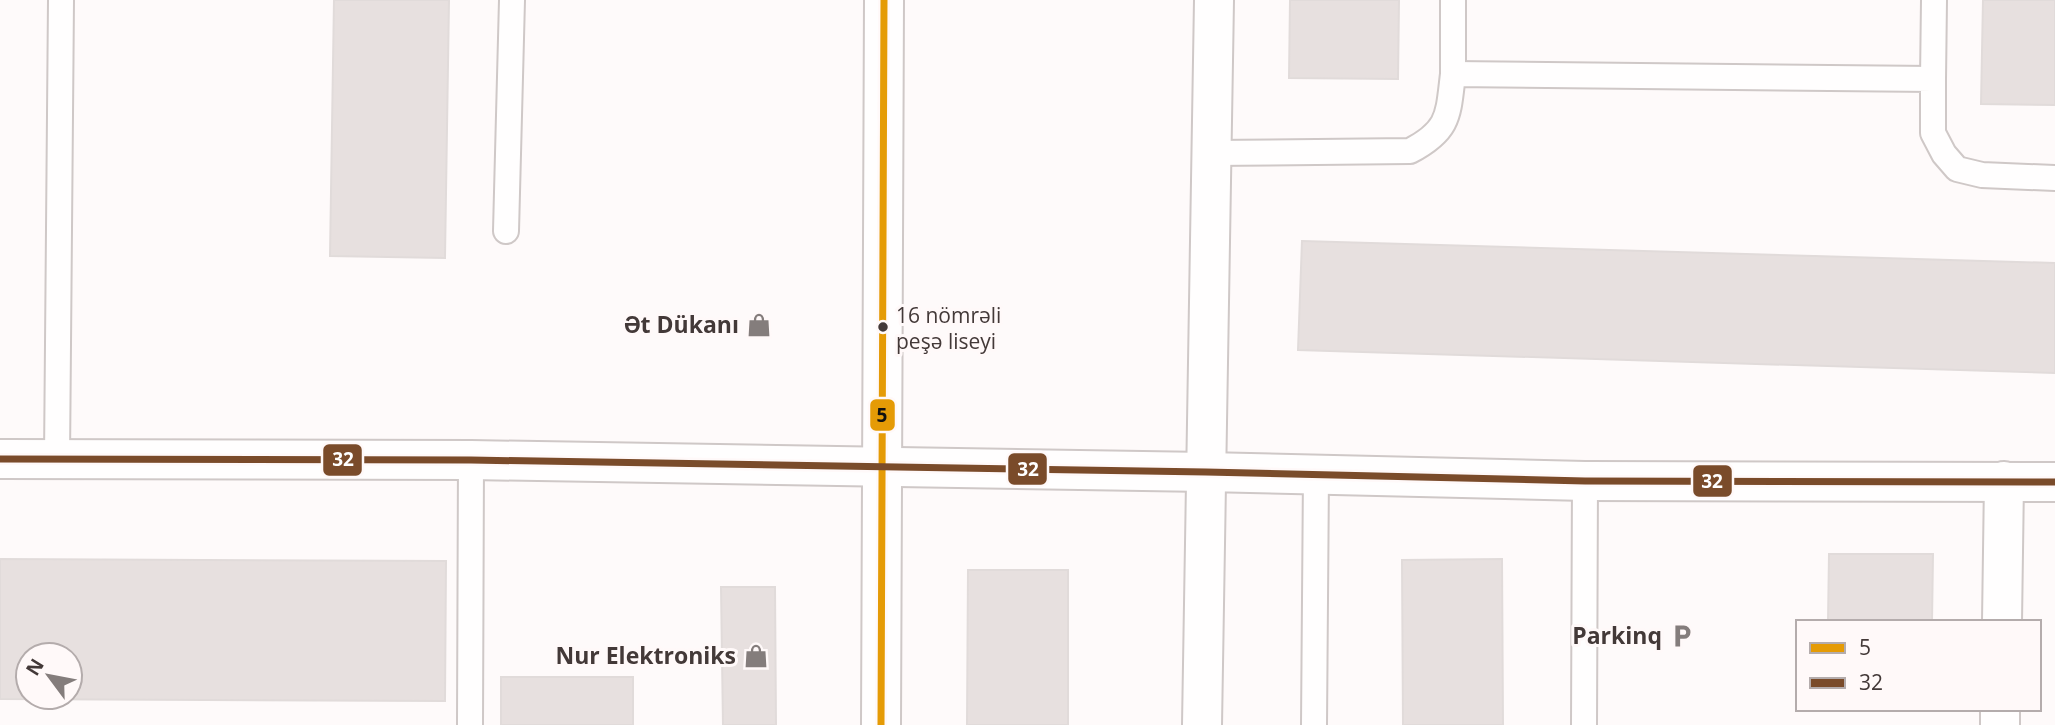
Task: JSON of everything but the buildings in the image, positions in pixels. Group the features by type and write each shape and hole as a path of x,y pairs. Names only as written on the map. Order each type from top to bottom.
{"street":[{"path":"881,725 884,0"},
{"path":"1202,725 1214,0"},
{"path":"0,459 471,460 1585,481 2055,482"},
{"path":"2002,620 2004,481"}],"lane":[{"path":"57,459 61,0"},
{"path":"506,230 512,0"},
{"path":"1211,153 1410,151 1432,140 1448,115 1452,74 1453,0"},
{"path":"1934,0 1933,133 1944,154 1957,169 1982,174 2055,178"},
{"path":"1452,74 1933,79"},
{"path":"470,725 471,460"},
{"path":"1314,725 1316,474"},
{"path":"1584,725 1585,481"}],"transit line":[{"name":"5","path":"881,725 884,0"},
{"name":"32","path":"0,459 471,460 1585,481 2055,482"}],"place":[{"name":"Ət Dükanı","path":"759,325"},
{"name":"16 nömrəli peşə liseyi","path":"883,327"},
{"name":"Parkinq","path":"1682,636"},
{"name":"Nur Elektroniks","path":"756,656"}]}
